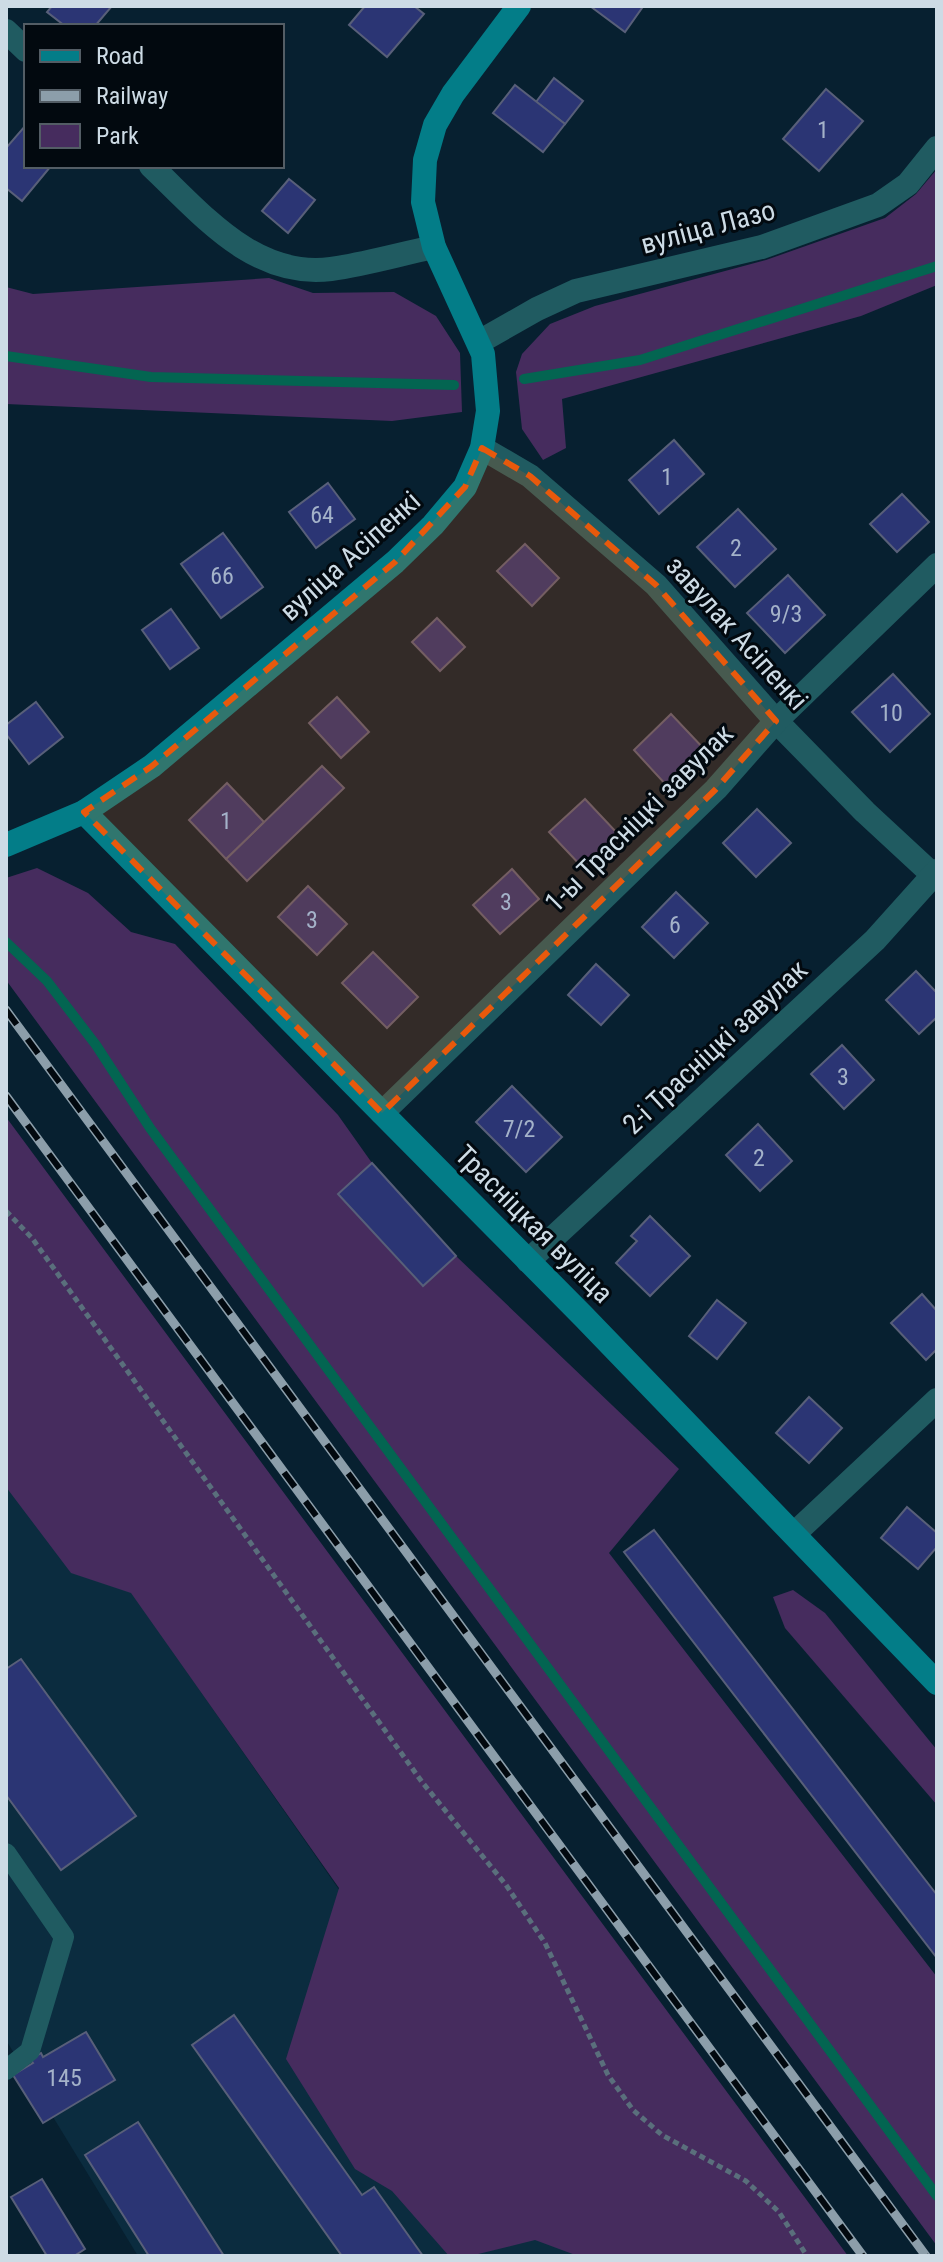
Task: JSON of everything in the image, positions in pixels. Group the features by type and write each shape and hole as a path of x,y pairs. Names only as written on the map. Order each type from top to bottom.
{"street":[{"name":"вуліца Асіпенкі","path":"6,844 84,812 152,766 395,562 433,525 465,487 482,448 488,411 483,354 434,247 423,202 425,160 435,125 453,94 519,6"},
{"path":"6,31 24,48"},
{"name":"вуліца Лазо","path":"479,342 576,291 762,247 878,205 908,184 937,148"},
{"path":"153,168 223,233 256,257 291,268 329,269 434,247"},
{"name":"завулак Асіпенкі","path":"482,448 530,476 656,585 776,721 865,812 935,873"},
{"name":"1-ы Трасніцкі завулак","path":"382,1113 716,789 776,721 937,565"},
{"name":"Трасніцкая вуліца","path":"84,812 528,1261 937,1683"},
{"name":"2-і Трасніцкі завулак","path":"528,1261 875,940 935,873"},
{"path":"794,1534 937,1400"}],"lane":[{"path":"6,1853 64,1937 30,2051 6,2070"}],"path":[{"path":"6,1211 32,1238 422,1782 506,1885 545,1943 608,2075 633,2110 662,2135 746,2181 779,2212 807,2256"}],"highlighted area":[{"path":"482,448 530,476 656,585 776,721 716,789 382,1113 84,812 152,766 395,562 465,487"}],"shaded area":[{"path":"6,1413 595,2256 138,2256 6,2040"}],"green space":[{"path":"937,169 937,285 861,316 562,399 566,448 543,460 522,429 516,372 522,354 550,324 595,306 766,260 885,218 916,194"},
{"path":"269,278 313,293 394,292 436,316 460,353 462,412 392,421 6,404 6,287 33,294"},
{"path":"37,868 88,893 131,932 175,944 338,1115 372,1163 338,1194 422,1286 456,1256 679,1469 609,1553 937,1977 937,2246 6,980 6,878"},
{"path":"6,1117 848,2256 578,2256 535,2240 470,2256 449,2256 392,2191 355,2169 286,2059 339,1888 131,1593 71,1573 6,1487"},
{"path":"793,1590 825,1613 937,1750 937,1805 785,1628 773,1597"}],"building":[{"path":"52,6 112,6 97,24 62,24 47,12"},
{"path":"365,6 414,6 424,14 387,57 349,25"},
{"path":"590,6 639,6 642,8 625,32"},
{"path":"554,78 583,101 565,124 536,102"},
{"path":"515,85 565,124 543,152 493,113"},
{"path":"826,89 863,121 819,171 783,139"},
{"path":"24,127 24,168 49,168 22,201 6,188 6,148"},
{"path":"289,179 315,200 288,233 262,211"},
{"path":"674,440 704,474 659,514 629,480"},
{"path":"328,483 355,519 316,548 289,512"},
{"path":"902,494 929,522 897,552 870,524"},
{"path":"738,509 776,549 735,587 697,547"},
{"path":"223,533 263,587 221,618 181,564"},
{"path":"525,544 559,578 532,606 497,571"},
{"path":"788,575 825,615 785,653 747,613"},
{"path":"171,609 199,648 170,669 142,630"},
{"path":"437,618 465,647 440,671 412,642"},
{"path":"893,674 930,714 890,752 852,712"},
{"path":"337,697 369,732 341,758 309,723"},
{"path":"36,702 63,737 29,764 6,734 6,725"},
{"path":"671,714 706,751 668,787 634,750"},
{"path":"322,766 344,788 247,881 226,859"},
{"path":"227,783 264,822 226,859 189,820"},
{"path":"585,799 618,834 583,868 549,832"},
{"path":"757,809 791,843 756,877 723,843"},
{"path":"512,869 539,899 500,934 473,905"},
{"path":"308,886 347,924 317,955 278,917"},
{"path":"676,892 708,923 674,958 642,927"},
{"path":"373,952 418,997 387,1028 342,983"},
{"path":"596,964 629,995 601,1025 568,995"},
{"path":"916,971 937,993 937,1017 919,1034 886,1000"},
{"path":"842,1045 874,1080 844,1109 811,1074"},
{"path":"512,1086 562,1137 526,1172 476,1122"},
{"path":"758,1124 792,1161 760,1191 726,1155"},
{"path":"372,1163 456,1256 423,1286 338,1194"},
{"path":"650,1216 690,1256 650,1296 616,1263 637,1241 631,1236"},
{"path":"922,1294 937,1311 937,1349 926,1360 891,1323"},
{"path":"717,1300 746,1323 717,1359 689,1336"},
{"path":"809,1397 842,1428 809,1463 776,1433"},
{"path":"907,1507 937,1533 937,1547 918,1569 881,1538"},
{"path":"654,1530 937,1895 937,1958 624,1552"},
{"path":"21,1659 136,1816 61,1870 6,1795 6,1669"},
{"path":"234,2015 362,2195 374,2187 423,2256 342,2256 192,2045"},
{"path":"86,2032 115,2080 43,2123 13,2075 33,2063 30,2059 41,2053 43,2057"},
{"path":"138,2122 224,2256 149,2256 85,2155"},
{"path":"42,2179 85,2249 74,2256 47,2256 11,2197"}],"waterway":[{"path":"524,379 640,360 937,266"},
{"path":"6,356 151,377 454,385"},
{"path":"6,942 47,981 96,1045 150,1128 937,2196"}],"railway":[{"path":"6,1010 926,2256"},
{"path":"6,1096 863,2256"}]}
